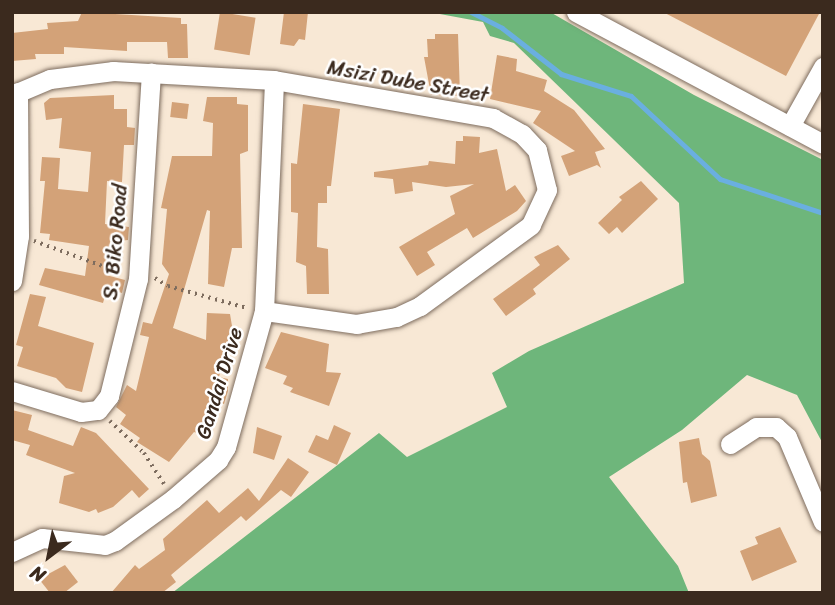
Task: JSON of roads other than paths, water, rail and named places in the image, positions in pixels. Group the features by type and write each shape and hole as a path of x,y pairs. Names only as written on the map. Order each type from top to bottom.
{"street":[{"path":"576,12 823,144"},
{"path":"790,126 823,67"},
{"name":"Msizi Dube Street","path":"15,94 35,83 78,73 150,72 274,80 493,118 531,142 544,162 547,190 539,215 508,246 420,306 396,317 339,323 264,311"},
{"name":"S. Biko Road","path":"12,391 82,412 98,410 109,396 139,273 150,72"},
{"name":"Gandai Drive","path":"12,552 42,538 105,545 115,541 173,499 218,460 226,447 264,311 274,80"},
{"path":"12,281 19,236 15,94"},
{"path":"730,444 767,424 787,437 823,522"}],"waterway":[{"path":"471,12 502,28 561,74 631,96 720,179 823,213"}]}
